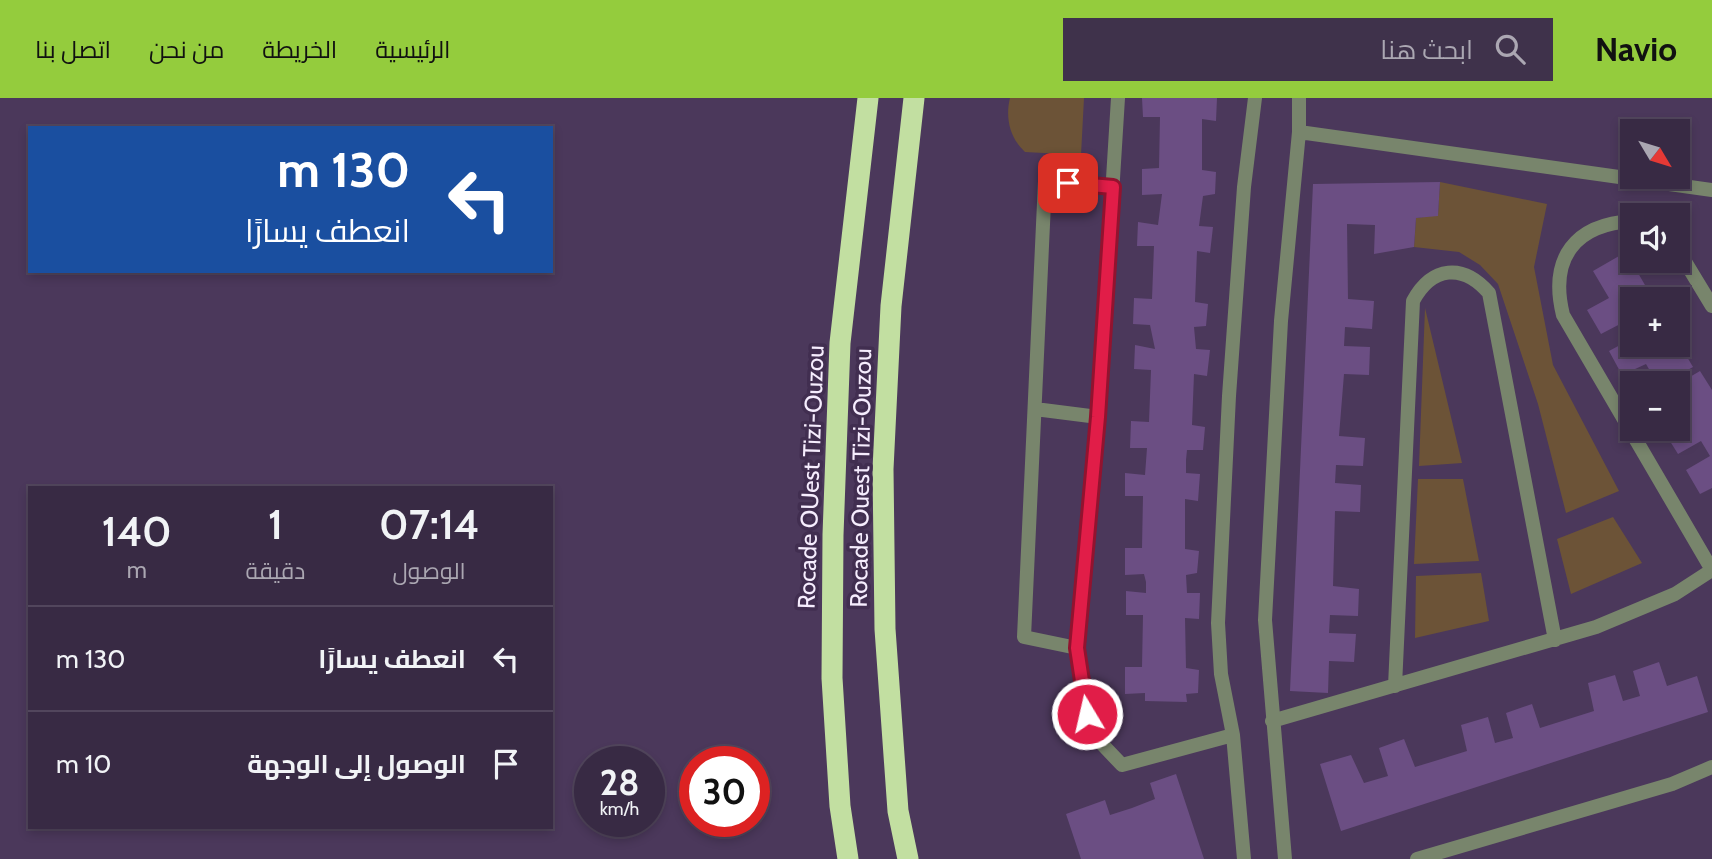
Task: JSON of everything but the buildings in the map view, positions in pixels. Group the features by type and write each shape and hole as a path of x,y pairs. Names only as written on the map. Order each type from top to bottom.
{"highway":[{"name":"Rocade OUest Tizi-Ouzou","path":"848,859 839,806 832,678 833,535 840,343 868,98"},
{"name":"Rocade Ouest Tizi-Ouzou","path":"908,859 898,811 885,629 883,469 891,306 914,98"}],"street":[{"path":"1118,98 1098,417 1077,648 1087,714 1102,744 1122,765 1233,735"},
{"path":"1244,859 1233,735 1221,674 1219,623 1230,382 1244,187 1255,98"},
{"path":"1285,859 1265,620 1270,489 1281,321 1299,132 1299,98"},
{"path":"1299,132 1712,190"},
{"path":"1077,648 1024,637 1045,181 1113,187"},
{"path":"1272,721 1555,640 1636,612 1675,594 1712,570 1563,314 1557,292 1560,268 1571,247 1588,232 1609,223 1620,222"},
{"path":"1690,270 1712,306"},
{"path":"1395,686 1413,301 1421,286 1433,276 1448,272 1464,274 1478,281 1489,293 1555,640"},
{"path":"1035,409 1098,417"},
{"path":"1417,859 1661,787 1712,767"}],"shaded area":[{"path":"1010,98 1084,98 1081,155 1025,152 1010,127"},
{"path":"1440,182 1547,204 1534,267 1553,365 1619,491 1566,513 1538,404 1498,284 1480,265 1459,252 1414,247 1416,218 1438,215"},
{"path":"1425,308 1462,463 1419,466"},
{"path":"1418,479 1463,479 1479,561 1414,564"},
{"path":"1613,517 1642,563 1571,594 1557,539"},
{"path":"1481,573 1489,621 1415,638 1416,576"}],"route":[{"path":"1068,183 1113,187 1098,417 1077,648 1087,714"}]}
